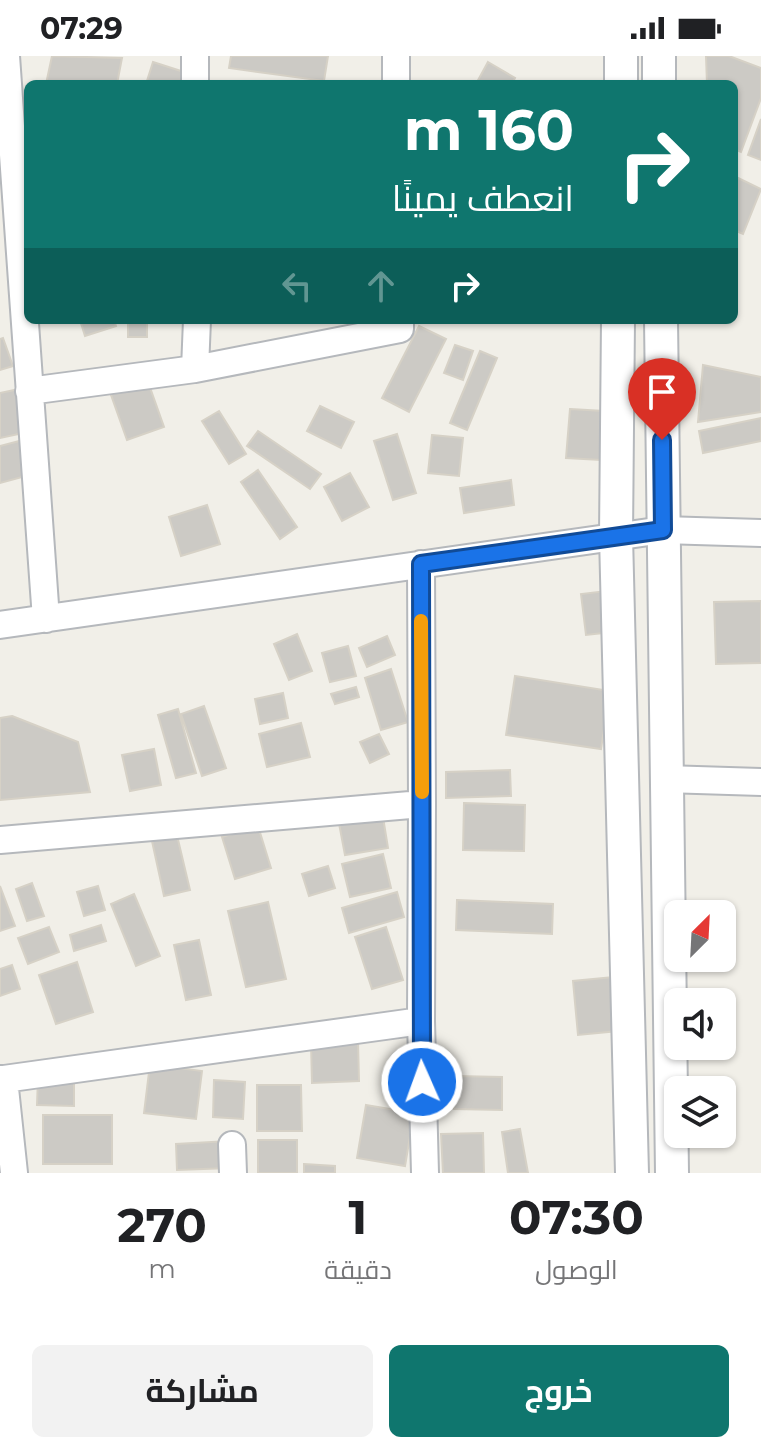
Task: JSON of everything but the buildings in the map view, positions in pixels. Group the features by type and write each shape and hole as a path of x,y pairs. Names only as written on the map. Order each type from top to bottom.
{"street":[{"path":"6,56 9,235 29,391 46,619"},
{"path":"195,56 195,80"},
{"path":"396,56 396,80"},
{"path":"621,56 621,80"},
{"path":"659,56 659,80"},
{"path":"195,369 197,324"},
{"path":"29,391 195,369 400,329 400,324"},
{"path":"618,324 616,536 632,1173"},
{"path":"661,324 672,1173"},
{"path":"0,625 663,530 761,533"},
{"path":"421,564 421,1021 425,1173"},
{"path":"665,779 761,782"},
{"path":"0,840 422,804"},
{"path":"14,1173 2,1079 421,1021"},
{"path":"232,1145 233,1173"}],"slow traffic":[{"path":"421,621 422,792"}],"route":[{"path":"422,1082 421,564 663,530 662,440"}]}
